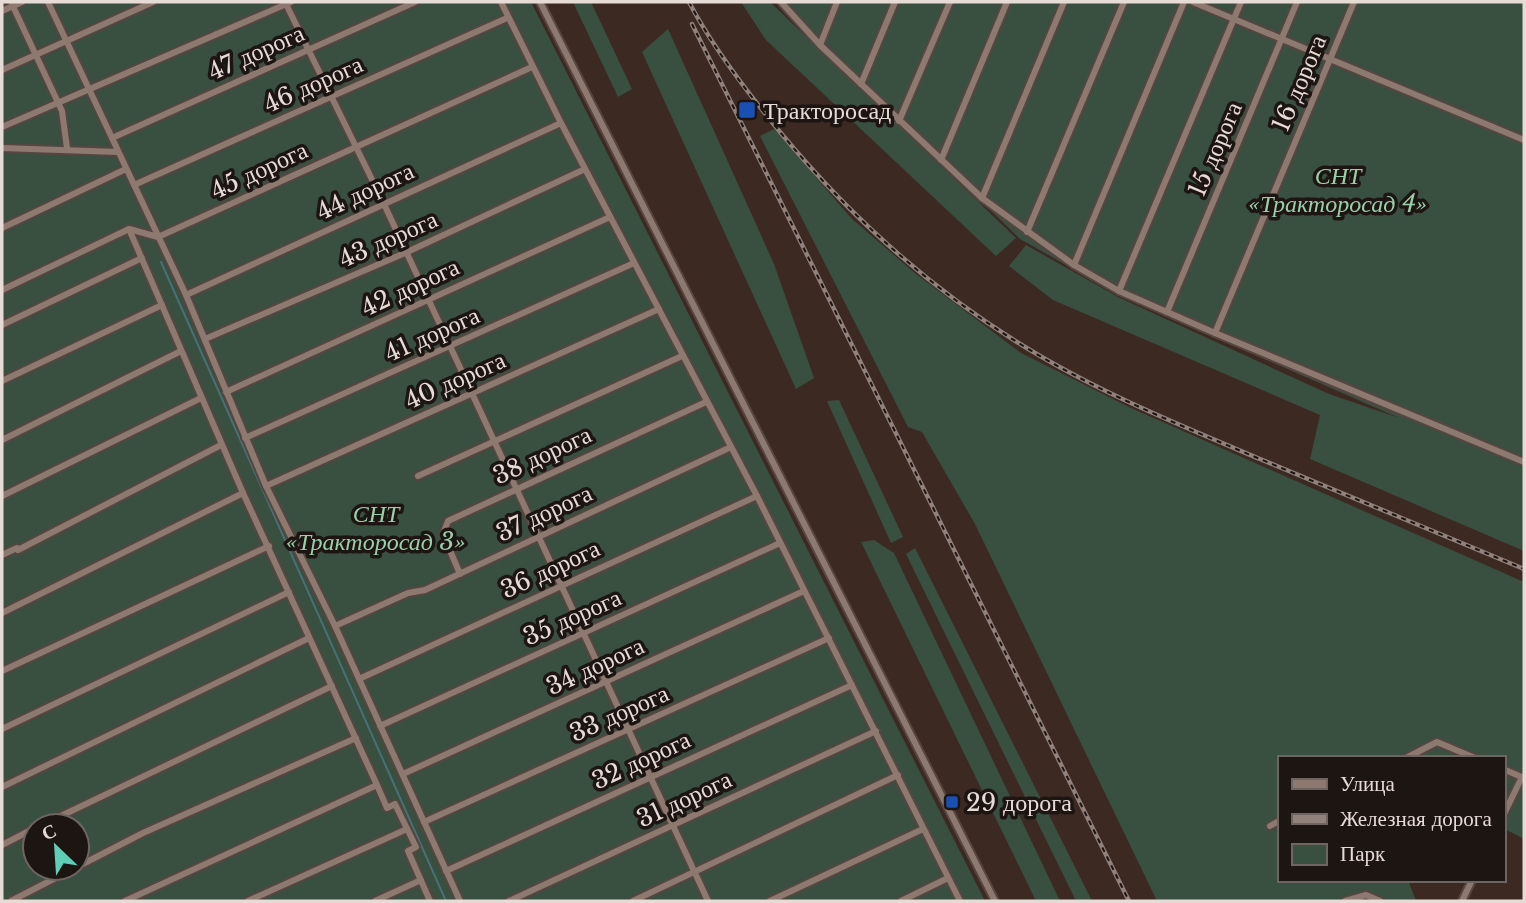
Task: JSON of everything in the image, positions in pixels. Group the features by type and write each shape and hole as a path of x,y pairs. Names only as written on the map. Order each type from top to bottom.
{"street":[{"path":"2,11 12,4 22,2"},
{"path":"48,2 186,295 266,485 335,626 460,901"},
{"path":"2,70 153,2"},
{"name":"47 дорога","path":"112,138 415,2"},
{"path":"500,2 757,496 960,901"},
{"path":"540,2 996,901"},
{"path":"781,2 820,45 982,198 1073,265 1119,291 1524,463"},
{"path":"820,45 838,2"},
{"path":"861,84 895,2"},
{"path":"899,121 950,2"},
{"path":"941,160 1007,2"},
{"path":"982,198 1064,2"},
{"path":"1027,232 1124,2"},
{"path":"1073,265 1184,2"},
{"path":"1193,2 1524,140"},
{"path":"1119,291 1241,2"},
{"name":"15 дорога","path":"1167,312 1297,2"},
{"name":"16 дорога","path":"1215,333 1354,2"},
{"path":"2,127 88,87 287,3 608,681 708,901"},
{"path":"12,4 62,111 67,149"},
{"name":"46 дорога","path":"134,186 507,18"},
{"name":"45 дорога","path":"158,237 532,67"},
{"name":"44 дорога","path":"186,295 561,123"},
{"path":"2,148 118,152"},
{"path":"2,228 126,169"},
{"name":"43 дорога","path":"205,339 405,253 585,169"},
{"name":"42 дорога","path":"226,392 610,216"},
{"path":"2,290 129,229 158,237"},
{"path":"129,229 221,445 387,808 395,804 416,847 408,851 430,901"},
{"path":"2,324 142,258"},
{"name":"41 дорога","path":"245,438 634,263"},
{"path":"2,381 162,305"},
{"name":"40 дорога","path":"266,485 659,309"},
{"path":"2,440 181,351"},
{"path":"418,475 682,356"},
{"path":"2,496 201,398"},
{"name":"38 дорога","path":"460,574 443,534 448,521 706,402"},
{"path":"2,555 221,445"},
{"name":"37 дорога","path":"335,626 408,593 425,590 731,447"},
{"path":"2,613 243,493"},
{"name":"36 дорога","path":"359,679 757,496"},
{"name":"35 дорога","path":"380,726 780,543"},
{"path":"2,671 269,546"},
{"name":"34 дорога","path":"402,774 804,591"},
{"path":"2,729 289,592"},
{"path":"2,787 309,638"},
{"name":"33 дорога","path":"424,822 829,638"},
{"name":"32 дорога","path":"446,872 852,685"},
{"path":"68,812 332,686"},
{"name":"31 дорога","path":"509,901 876,731"},
{"path":"91,860 143,833 356,738"},
{"path":"1419,755 1437,742 1470,756"},
{"path":"1505,770 1523,777 1505,812"},
{"path":"633,901 898,775"},
{"path":"125,901 377,785"},
{"path":"1269,826 1278,822"},
{"path":"248,901 407,829"},
{"path":"770,901 923,829"},
{"path":"2,845 21,835"},
{"path":"901,901 948,878"},
{"path":"375,901 421,880"},
{"path":"11,901 48,882"},
{"path":"1462,901 1471,882"},
{"path":"1345,901 1366,895 1380,901"}],"green space":[{"name":"СНТ «Тракторосад 3»","path":"2,2 531,2 985,901 2,901"},
{"path":"573,2 591,2 632,89 618,97"},
{"path":"741,2 770,2 1016,238 996,256 766,40"},
{"name":"СНТ «Тракторосад 4»","path":"775,2 1524,2 1524,551 1310,459 1320,415 1053,300 1009,266 1026,245 1118,297 1329,394 1399,418 1119,295 1020,239"},
{"path":"668,29 774,264 814,378 796,389 642,52"},
{"path":"774,129 852,219 916,274 1021,353 1131,408 1524,582 1524,839 1505,829 1505,756 1419,756 1417,751 1405,756 1278,756 1278,882 1409,882 1416,901 1157,901 975,524 922,432 908,427 760,136"},
{"path":"839,400 903,537 891,543 827,401"},
{"path":"874,540 894,553 1060,901 1036,901 861,542"},
{"path":"915,548 1092,901 1076,901 906,554"}],"waterway":[{"path":"161,262 446,901"}],"railway":[{"path":"689,2 743,85 806,162 890,246 951,297 984,320 1075,376 1136,405 1524,569"},
{"path":"692,24 1129,901"}],"place":[{"name":"Тракторосад","path":"747,110"},
{"name":"29 дорога","path":"952,802"}]}
